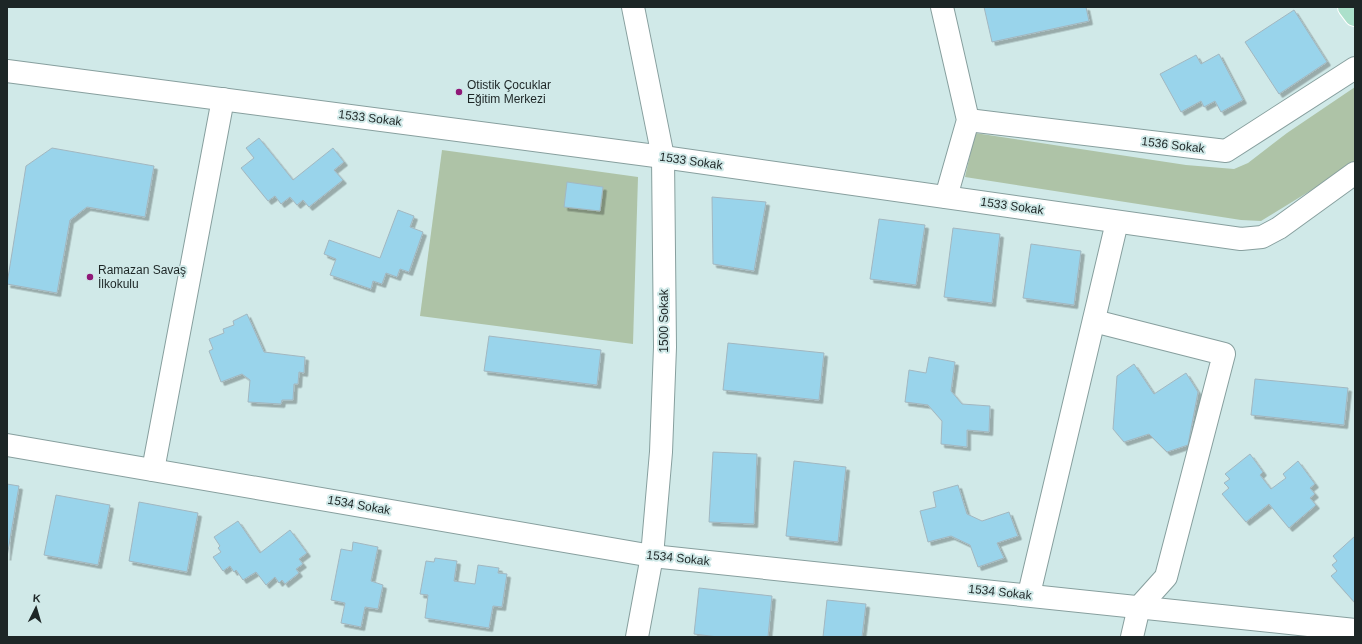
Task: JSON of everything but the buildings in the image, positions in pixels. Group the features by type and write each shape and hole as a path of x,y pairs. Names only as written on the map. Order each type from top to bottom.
{"main road":[{"path":"1349,7 1355,15"}],"street":[{"name":"1500 Sokak","path":"633,7 663,157 664,355 661,452 652,556 637,637"},
{"path":"942,7 968,120 946,197"},
{"name":"1536 Sokak","path":"968,120 1226,151 1355,68"},
{"name":"1533 Sokak","path":"7,71 663,157 1241,239 1262,237 1279,228 1355,173"},
{"path":"153,470 223,99"},
{"path":"1029,594 1117,222"},
{"path":"1094,321 1224,354 1166,577 1139,608 1132,637"},
{"name":"1534 Sokak","path":"7,445 652,556 1029,594 1139,608 1355,630"}],"green space":[{"path":"1355,87 1355,161 1336,175 1261,221 1241,220 965,177 975,133 1186,165 1234,169 1248,163 1287,133"},
{"path":"442,150 638,177 633,344 420,316"}],"place":[{"name":"Otistik Çocuklar Eğitim Merkezi","path":"459,92"},
{"name":"Ramazan Savaş İlkokulu","path":"90,277"}]}
